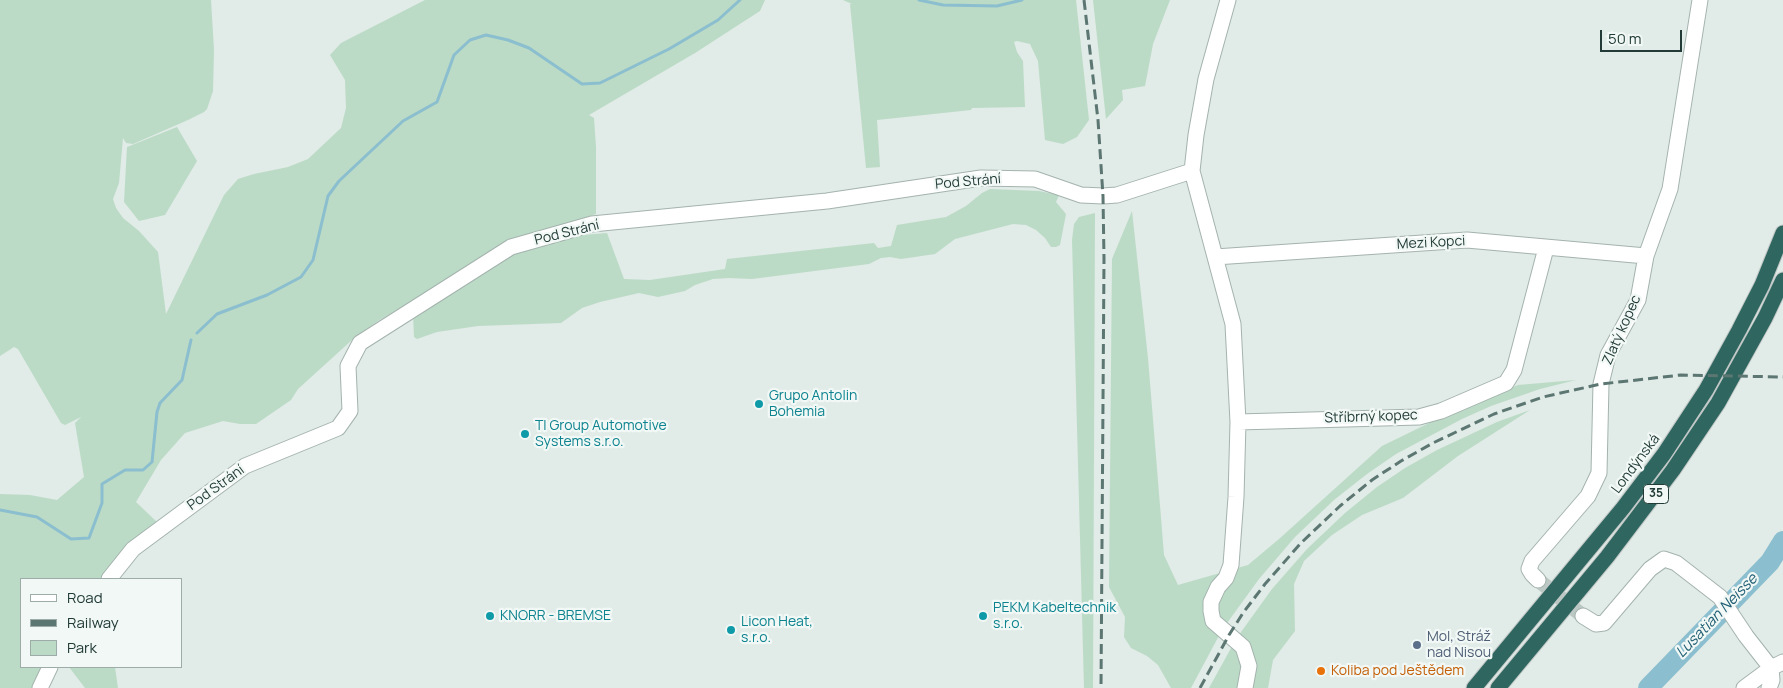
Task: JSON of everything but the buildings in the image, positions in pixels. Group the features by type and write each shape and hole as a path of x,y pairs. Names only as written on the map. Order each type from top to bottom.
{"highway":[{"name":"Londýnská","path":"1474,688 1623,508 1664,454 1706,390 1740,330 1762,285 1783,233"},
{"name":"35","path":"1498,688 1607,557 1673,470 1718,404 1766,318 1783,280"}],"street":[{"path":"1228,0 1206,79 1192,171 1233,324 1238,422 1236,496 1231,565 1226,578 1218,587 1212,602 1211,611 1213,620 1243,647 1249,666 1245,688"},
{"name":"Zlatý kopec","path":"1538,580 1529,569 1532,560 1588,496 1599,473 1602,384 1608,355 1638,300 1646,256 1670,189 1700,0"},
{"name":"Pod Strání","path":"110,578 133,550 245,466 338,428 350,411 348,366 360,343 511,247 592,224 827,200 981,178 1036,179 1081,195 1103,196 1117,195 1192,171"},
{"name":"Mezi Kopci","path":"1215,257 1467,240 1646,256"},
{"name":"Stříbrný kopec","path":"1238,422 1419,417 1441,411 1506,384 1514,370 1546,248"},
{"path":"1583,616 1596,624 1604,623 1650,568 1664,559 1676,563 1720,597 1734,619 1777,665"},
{"path":"1744,688 1777,665"},
{"path":"1769,688 1777,665"},
{"path":"40,688 50,668"}],"green space":[{"path":"0,0 211,0 214,50 213,91 207,109 188,120 133,144 126,143 123,138 119,183 113,199 116,208 123,218 139,231 158,252 166,314 224,195 238,179 288,167 308,159 341,128 346,108 345,80 330,55 341,43 425,0 765,0 760,11 695,53 589,115 594,118 596,214 447,280 378,321 352,340 298,389 291,400 256,424 223,421 185,433 161,460 136,502 159,524 110,578 20,578 20,668 44,668 37,688 0,688 0,494 30,495 57,500 84,477 75,423 81,417 65,425 61,423 18,349 14,347 0,356"},
{"path":"843,0 1076,0 1089,120 1077,137 1063,144 1045,140 1038,61 1030,44 1017,41 1014,42 1017,52 1023,61 1025,107 972,108 971,110 877,120 880,167 866,168 850,4 852,4"},
{"path":"1093,0 1170,0 1153,44 1145,86 1122,90 1123,100 1106,119"},
{"path":"177,127 197,161 165,215 139,221 124,202 127,147"},
{"path":"990,189 1039,191 1059,195 1056,202 1066,214 1060,245 1051,247 1036,230 1026,225 1013,224 955,239 935,254 901,259 881,258 869,264 752,279 713,279 695,285 685,291 658,297 639,293 600,302 582,308 561,323 478,326 437,332 417,339 414,337 413,314 509,255 571,236 607,233 624,279 650,280 725,269 727,259 874,243 878,248 891,246 897,225 946,217"},
{"path":"1132,211 1148,358 1164,555 1178,585 1248,565 1382,446 1462,407 1518,385 1576,380 1540,389 1491,406 1462,419 1396,454 1334,500 1295,537 1259,579 1222,630 1191,688 1171,688 1158,665 1147,656 1131,648 1124,637 1125,617 1109,587 1112,259"},
{"path":"1095,213 1093,688 1084,688 1072,240 1074,224 1079,217"},
{"path":"1530,410 1458,456 1403,498 1362,515 1332,535 1304,561 1294,584 1295,631 1273,660 1268,688 1209,688 1236,639 1272,589 1307,549 1345,513 1377,487 1437,450 1497,422"},
{"path":"70,668 115,668 118,688 85,688"}],"waterway":[{"path":"197,333 217,314 267,295 301,277 313,260 328,196 339,181 403,121 437,102 454,55 470,40 486,35 508,40 529,48 582,84 600,83 669,49 718,20 740,0"},
{"path":"919,0 943,5 997,6 1022,0"},
{"path":"0,510 37,517 71,539 89,538 102,503 102,484 125,470 143,470 152,462 157,412 160,403 182,380 191,340"},
{"name":"Lusatian Neisse","path":"1648,688 1770,562 1783,541"}],"tunnel":[{"path":"1538,580 1583,616"}],"railway":[{"path":"1084,0 1098,120 1103,196 1101,688"},
{"path":"1200,688 1243,613 1265,584 1301,543 1340,506 1372,480 1433,443 1494,414 1543,397 1601,384 1681,375 1783,377"}],"place":[{"name":"Grupo Antolin Bohemia","path":"759,404"},
{"name":"TI Group Automotive Systems s.r.o.","path":"525,434"},
{"name":"KNORR - BREMSE","path":"490,616"},
{"name":"PEKM Kabeltechnik s.r.o.","path":"983,616"},
{"name":"Licon Heat, s.r.o.","path":"731,630"},
{"name":"Mol, Stráž nad Nisou","path":"1417,645"},
{"name":"Koliba pod Ještědem","path":"1321,671"}]}
